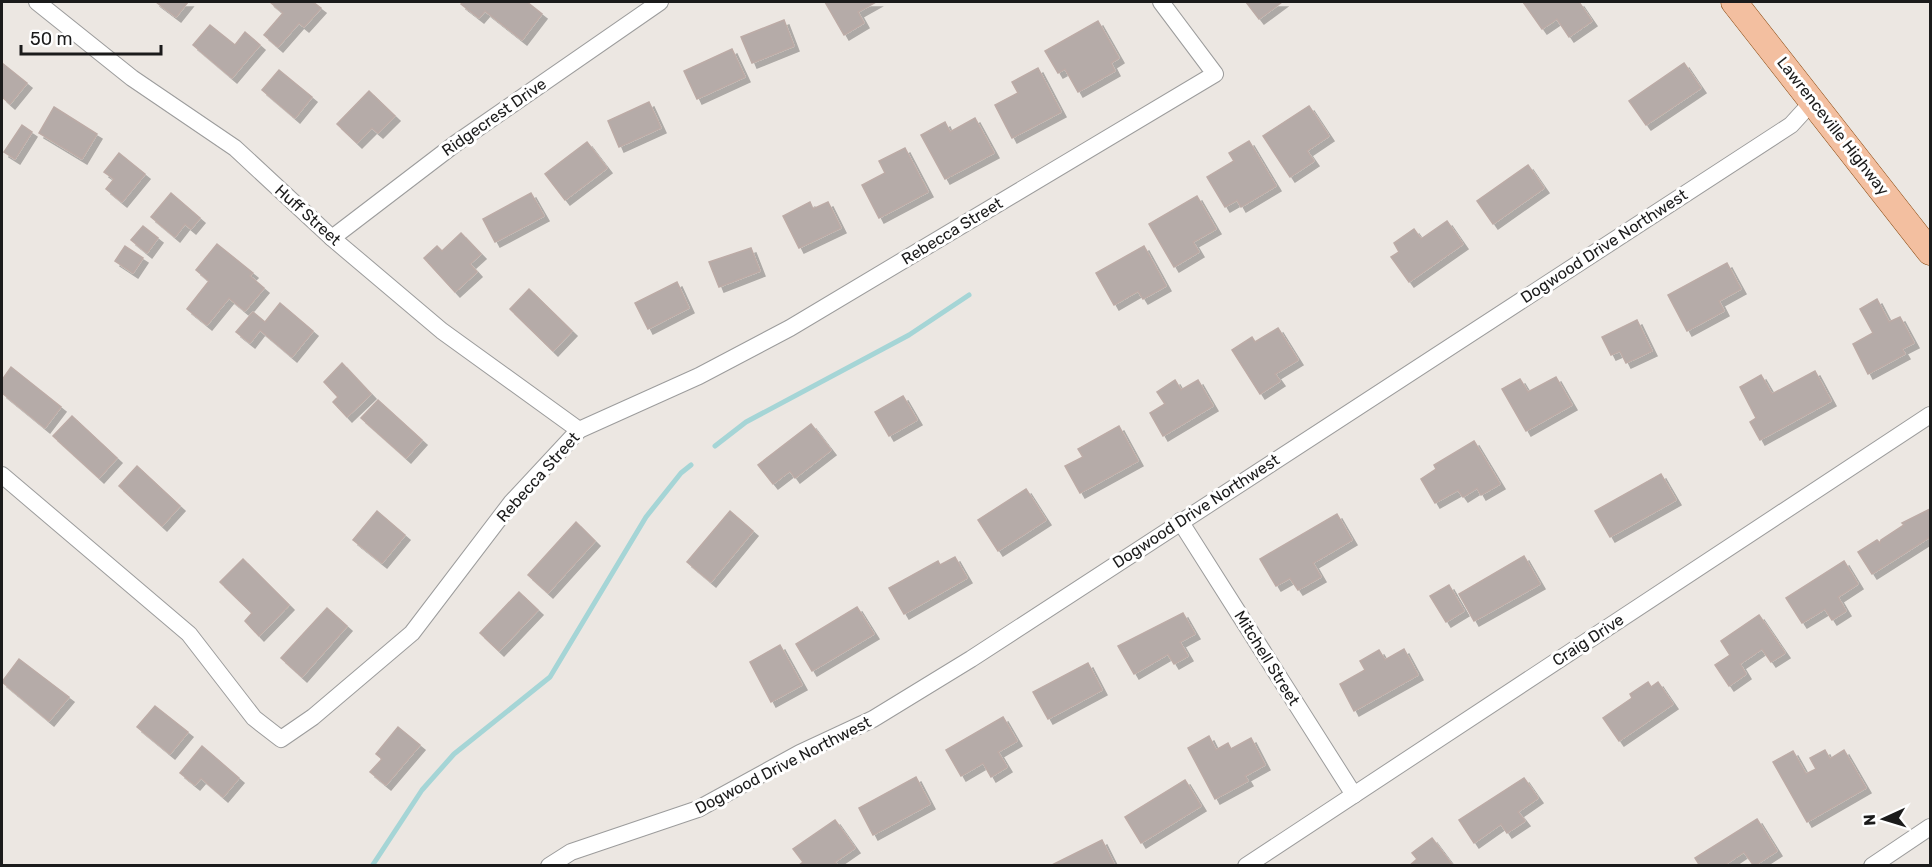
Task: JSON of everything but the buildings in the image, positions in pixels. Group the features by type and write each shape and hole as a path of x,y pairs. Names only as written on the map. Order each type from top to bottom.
{"main road":[{"name":"Lawrenceville Highway","path":"1734,2 1930,252"}],"street":[{"name":"Huff Street","path":"37,2 132,78 235,148 332,238 442,331 579,430"},
{"name":"Ridgecrest Drive","path":"332,238 435,159 660,2"},
{"name":"Rebecca Street","path":"2,475 189,634 254,718 281,739 313,717 411,633 511,503 579,430 699,376 790,327 1215,74 1161,2"},
{"name":"Dogwood Drive Northwest","path":"549,866 571,852 698,809 800,753 873,719 1791,125 1813,101"},
{"name":"Craig Drive","path":"1246,866 1930,415"},
{"name":"Mitchell Street","path":"1180,521 1354,795"},
{"path":"1872,866 1930,827"}],"waterway":[{"path":"715,446 746,422 909,335 969,295"},
{"path":"372,866 422,790 454,754 550,677 646,517 681,473 691,465"}]}
